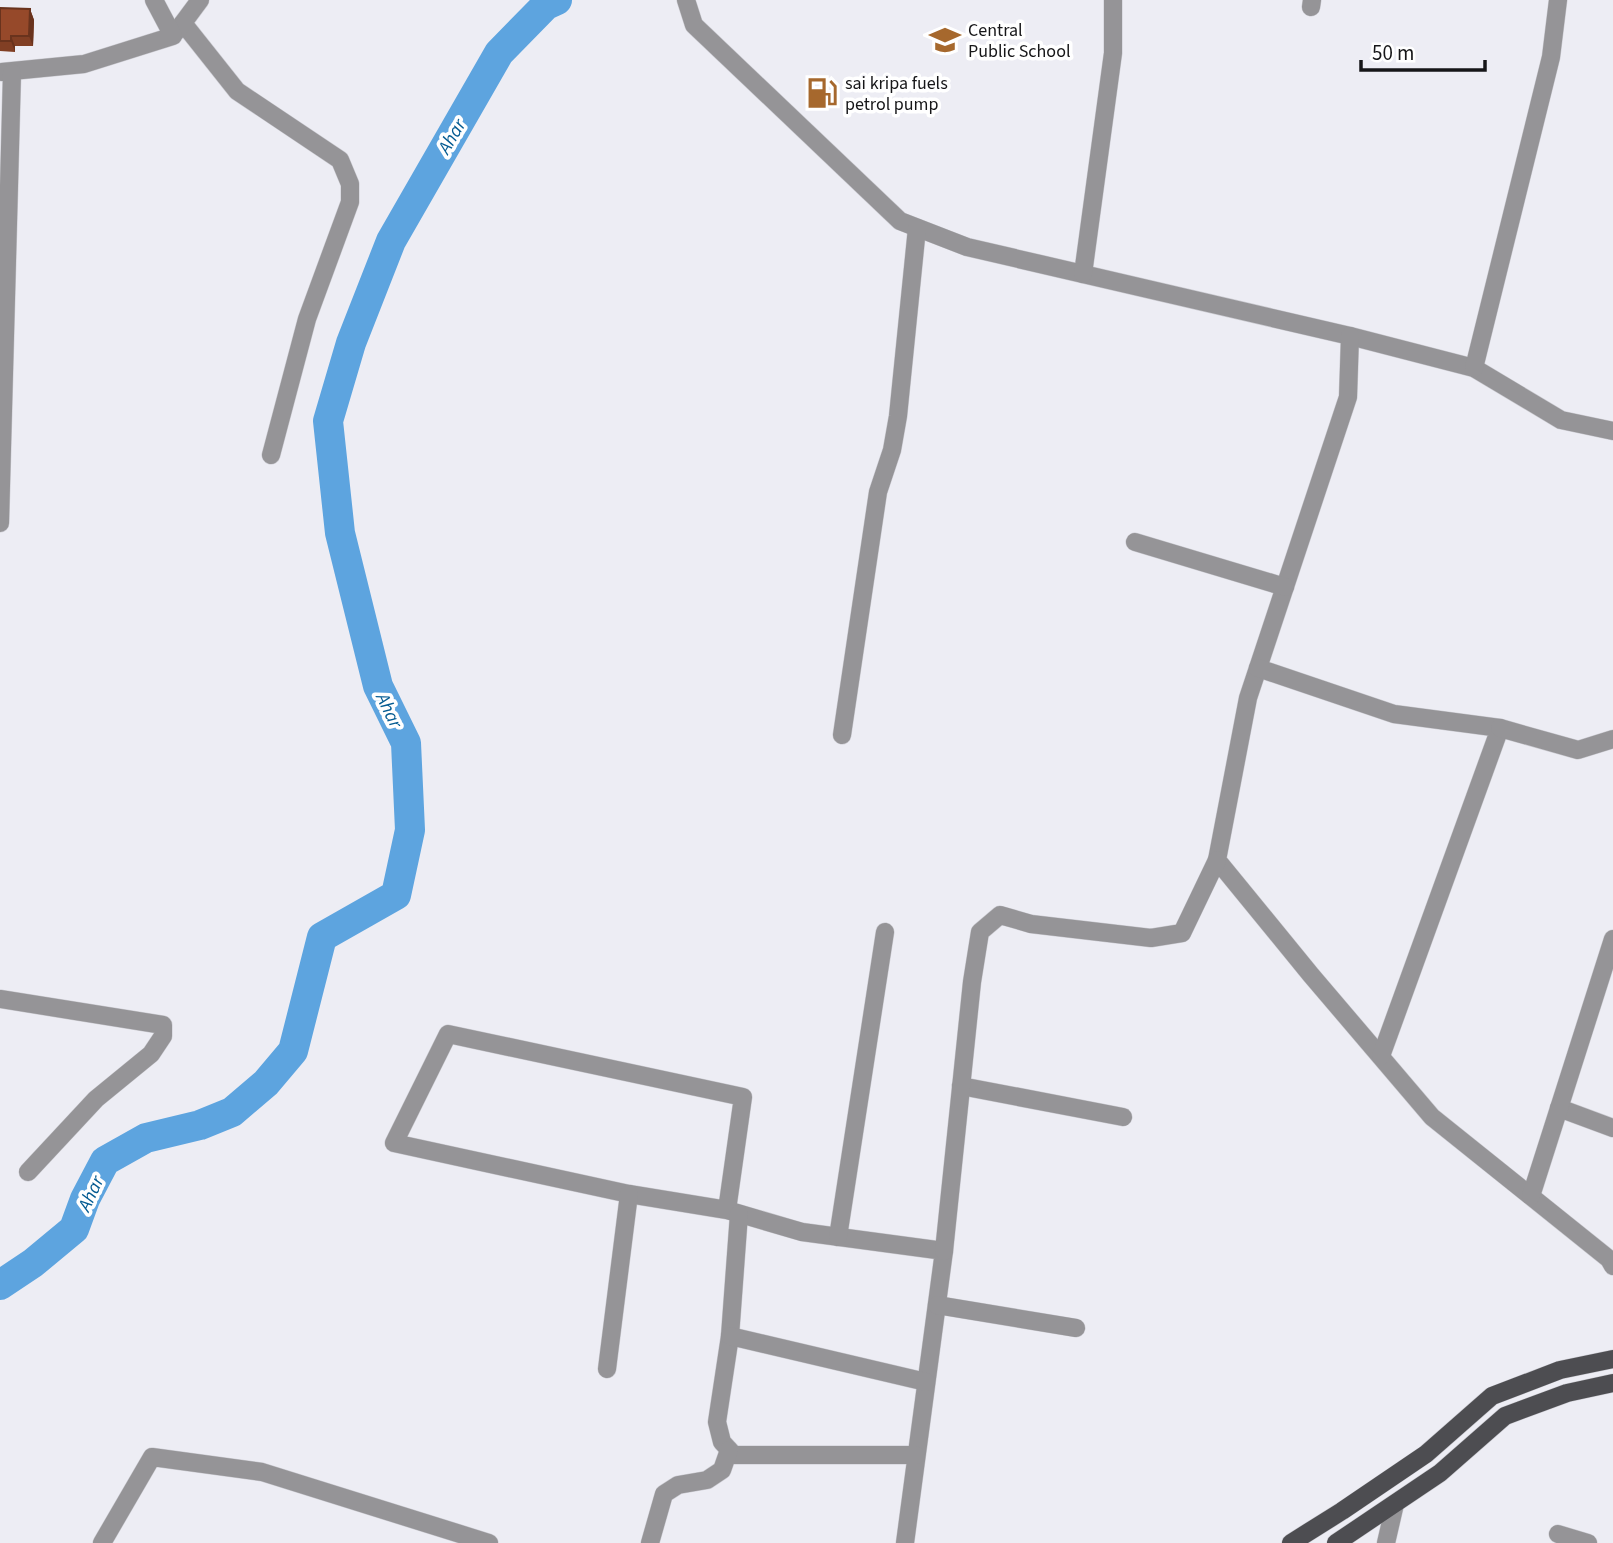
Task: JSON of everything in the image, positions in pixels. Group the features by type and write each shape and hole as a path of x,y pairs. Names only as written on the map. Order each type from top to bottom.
{"main road":[{"path":"1291,1543 1426,1454 1492,1396 1560,1370 1613,1359"},
{"path":"1336,1543 1440,1473 1504,1416 1567,1393 1613,1383"}],"street":[{"path":"154,0 237,92 340,160 350,184 349,202 307,319 271,455"},
{"path":"0,523 6,72 83,64 178,29 200,0"},
{"path":"686,0 694,25 900,221 967,247 1350,336 1474,368 1561,420 1613,431"},
{"path":"1083,274 1113,53 1113,0"},
{"path":"1474,368 1551,57 1558,0"},
{"path":"842,734 878,492 892,450 898,416 917,228"},
{"path":"905,1543 944,1251 972,982 980,932 1000,915 1031,924 1140,937 1182,933 1217,860 1248,698 1348,397 1350,336"},
{"path":"1135,542 1285,587"},
{"path":"1258,668 1394,714 1500,728 1578,750 1613,739"},
{"path":"1381,1056 1500,728"},
{"path":"1217,860 1432,1117 1609,1259 1613,1266"},
{"path":"838,1237 885,932"},
{"path":"1531,1196 1613,939"},
{"path":"0,999 163,1024 163,1036 151,1054 96,1100 28,1172"},
{"path":"916,1455 734,1455 722,1442 717,1422 730,1336 733,1212 743,1097 449,1034 394,1143 629,1194 733,1212 803,1232 944,1251"},
{"path":"961,1086 1123,1117"},
{"path":"1559,1108 1613,1128"},
{"path":"607,1369 629,1194"},
{"path":"937,1305 1076,1328"},
{"path":"730,1336 926,1382"},
{"path":"650,1543 664,1494 678,1485 707,1480 722,1470 730,1450"},
{"path":"109,1541 152,1457 262,1472 489,1543"},
{"path":"1387,1543 1395,1504"},
{"path":"1558,1534 1588,1543"}],"building":[{"path":"0,8 30,9 29,36 11,36 11,41 0,41"}],"waterway":[{"name":"Ahar","path":"0,1285 33,1263 74,1229 85,1199 105,1161 146,1138 200,1125 232,1112 266,1083 293,1051 322,937 396,895 410,830 406,743 378,686 340,533 328,421 351,343 391,241 499,53 546,5 557,0"}],"place":[{"name":"Central Public School","path":"945,40"},
{"name":"sai kripa fuels petrol pump","path":"822,93"}]}
